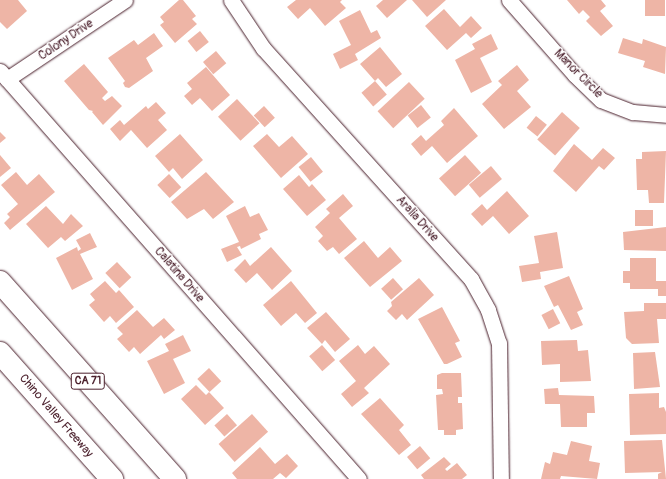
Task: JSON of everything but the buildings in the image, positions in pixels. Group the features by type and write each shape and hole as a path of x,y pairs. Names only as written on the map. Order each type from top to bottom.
{"highway":[{"name":"CA 71","path":"0,282 175,479"},
{"name":"Chino Valley Freeway","path":"0,353 112,479"}],"street":[{"name":"Colony Drive","path":"3,75 125,0"},
{"name":"Aralia Drive","path":"231,0 263,48 471,279 488,310 499,343 501,479"},
{"name":"Manor Circle","path":"509,0 575,75 601,100 633,112 666,115"},
{"name":"Calatina Drive","path":"3,75 358,479"}]}
